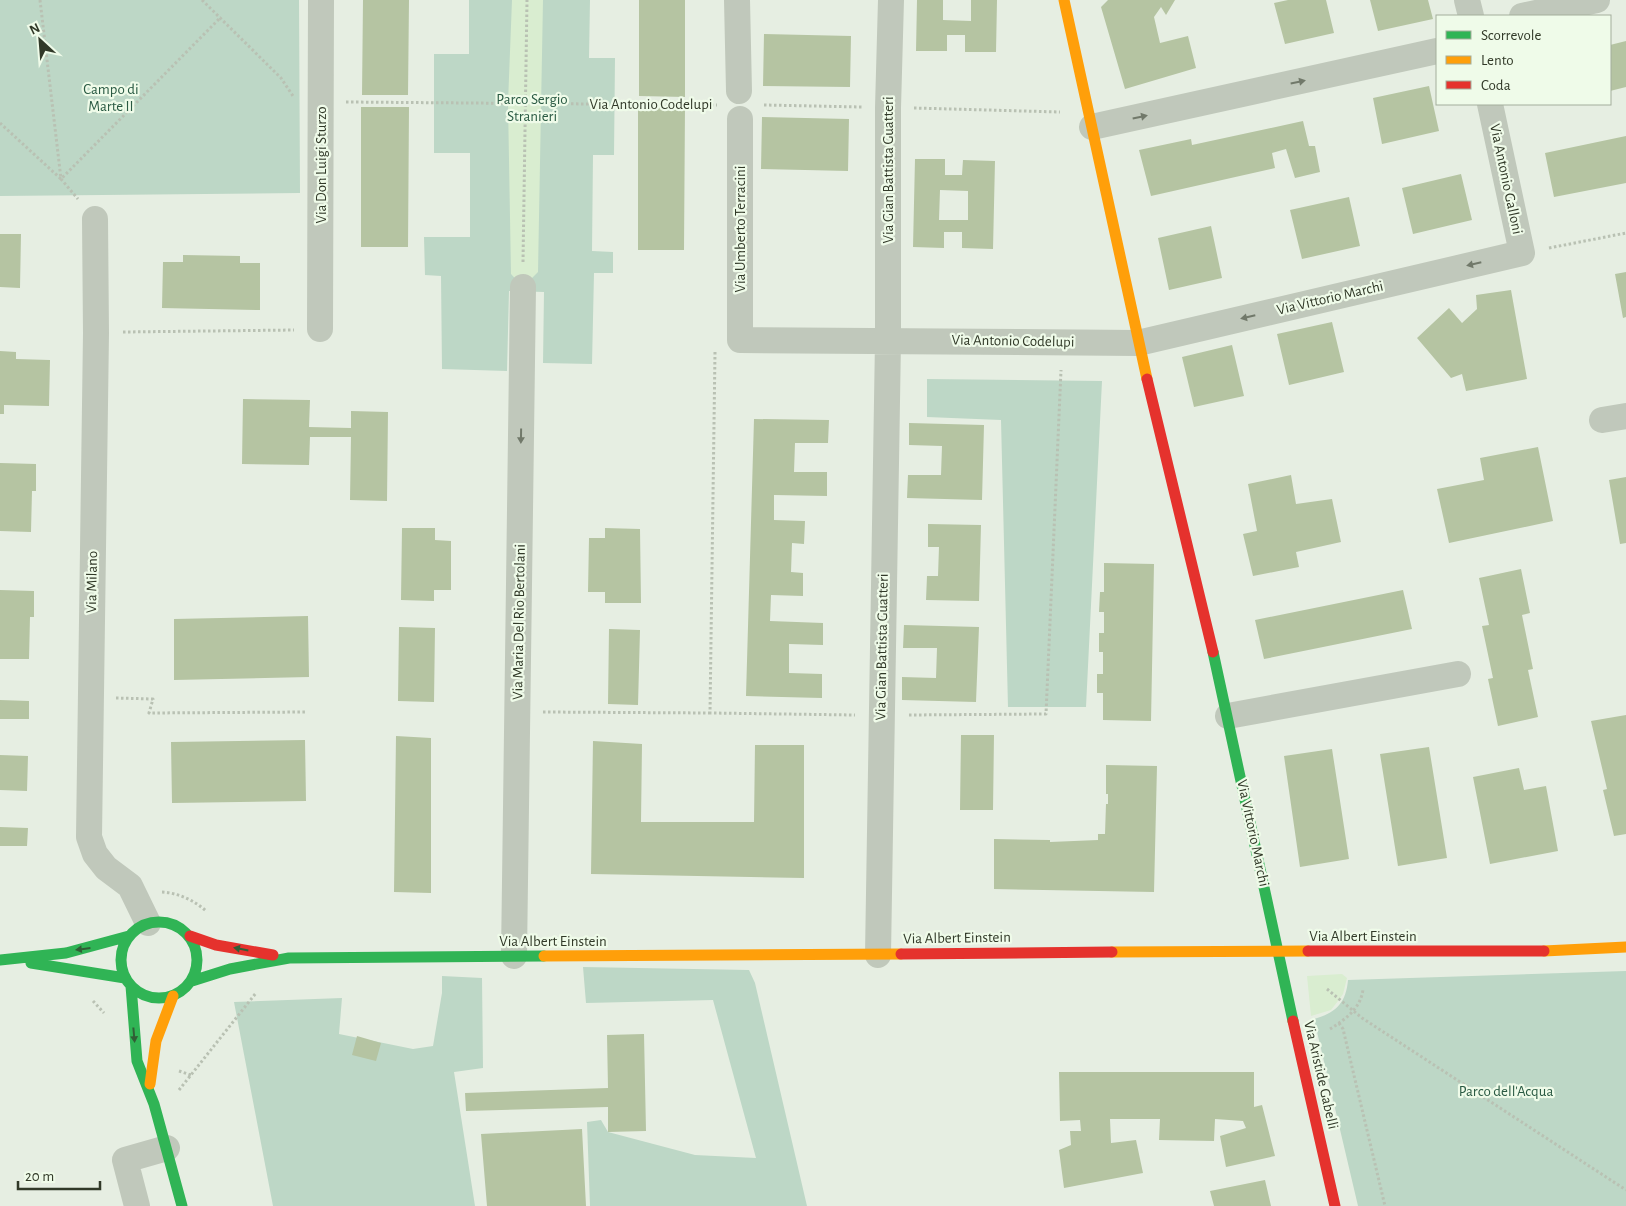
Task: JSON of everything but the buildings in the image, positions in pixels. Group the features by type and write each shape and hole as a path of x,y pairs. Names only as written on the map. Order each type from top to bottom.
{"main road":[{"name":"Via Vittorio Marchi","path":"1064,0 1138,343 1228,716 1277,951"},
{"path":"0,960 17,960 94,947 160,921 171,923 190,936 196,947 198,958 192,981 183,990 173,996 150,997 140,993 128,982 17,960"},
{"path":"139,930 121,956 128,982 137,1061 149,1090 182,1206"},
{"name":"Via Albert Einstein","path":"190,936 216,945 289,958"},
{"name":"Via Albert Einstein","path":"192,981 230,969 289,958 1277,951 1533,952 1626,947"},
{"name":"Via Aristide Gabelli","path":"1277,951 1335,1206"},
{"path":"149,1090 156,1041 173,996"}],"street":[{"name":"Via Don Luigi Sturzo","path":"320,329 321,0"},
{"name":"Via Umberto Terracini","path":"737,0 733,105 740,340 888,340"},
{"name":"Via Gian Battista Guatteri","path":"878,954 888,340 888,94 891,0"},
{"path":"1467,0 1471,15"},
{"path":"1527,15 1597,0"},
{"path":"1092,127 1436,51"},
{"name":"Via Antonio Galloni","path":"1490,105 1522,253"},
{"name":"Via Milano","path":"95,219 96,333 88,837 95,854 106,868 130,886 139,930"},
{"name":"Via Vittorio Marchi","path":"1138,343 1522,253"},
{"name":"Via Maria Del Rio Bertolani","path":"514,956 523,287"},
{"name":"Via Antonio Codelupi","path":"888,340 1138,343"},
{"path":"1228,716 1458,674"},
{"path":"137,1206 125,1160 167,1148"}],"path":[{"path":"40,0 61,180"},
{"path":"61,180 221,17 202,0"},
{"path":"523,287 527,0"},
{"name":"Via Antonio Codelupi","path":"221,17 281,78 296,101 733,105"},
{"path":"0,123 61,180 95,219"},
{"path":"1522,253 1626,233"},
{"path":"96,333 320,329"},
{"path":"91,698 153,698 148,713 306,712"},
{"path":"518,711 710,713"},
{"path":"175,1096 255,993 258,986"},
{"path":"1330,1029 1353,1011 1362,997 1363,988"},
{"path":"1327,989 1353,1011 1626,1190"},
{"path":"90,999 109,1018"},
{"path":"1339,1023 1343,1029 1385,1206"}],"green space":[{"name":"Campo di Marte II","path":"0,0 299,0 300,193 0,196"},
{"name":"Parco Sergio Stranieri","path":"469,0 590,0 589,58 615,58 614,155 593,155 592,251 613,252 613,273 594,273 592,364 543,363 544,292 509,291 507,371 442,369 441,276 425,275 424,237 470,237 470,153 434,153 434,54 469,54"},
{"path":"927,379 1102,381 1086,707 1008,707 1001,420 927,417"},
{"path":"583,967 749,970 755,983 807,1206 590,1206 587,1122 601,1120 608,1132 695,1155 756,1158 713,1000 586,1003"},
{"name":"Parco dell'Acqua","path":"1626,971 1626,1206 1358,1206 1314,1019 1328,1014 1338,1006 1345,995 1348,980"},
{"path":"442,976 482,978 483,1068 454,1072 475,1206 273,1206 234,1002 342,998 339,1034 413,1049 433,1046 442,993"}],"shaded area":[{"path":"512,0 543,0 538,272 523,287 511,274 508,103"},
{"path":"1342,974 1347,978 1343,994 1338,1001 1331,1010 1311,1016 1307,976"}],"traffic: fast":[{"path":"1213,652 1293,1021"},
{"path":"152,922 166,922 180,928 191,939 197,953 197,960 194,975 186,987 166,998 152,998 138,992 127,981 121,967 121,953 127,939 138,928 152,922"},
{"path":"0,960 66,953 129,936"},
{"path":"192,981 230,969 289,958 544,956"},
{"path":"31,963 125,978"},
{"path":"131,986 137,1061 154,1104 182,1206"}],"traffic: slow":[{"path":"1064,0 1147,379"},
{"path":"1544,951 1626,947"},
{"path":"1112,952 1308,951"},
{"path":"544,956 901,954"},
{"path":"150,1084 156,1041 173,996"}],"traffic: jam":[{"path":"1147,379 1213,652"},
{"path":"190,936 216,945 273,955"},
{"path":"1308,951 1544,951"},
{"path":"901,954 1112,952"},
{"path":"1293,1021 1335,1206"}]}
